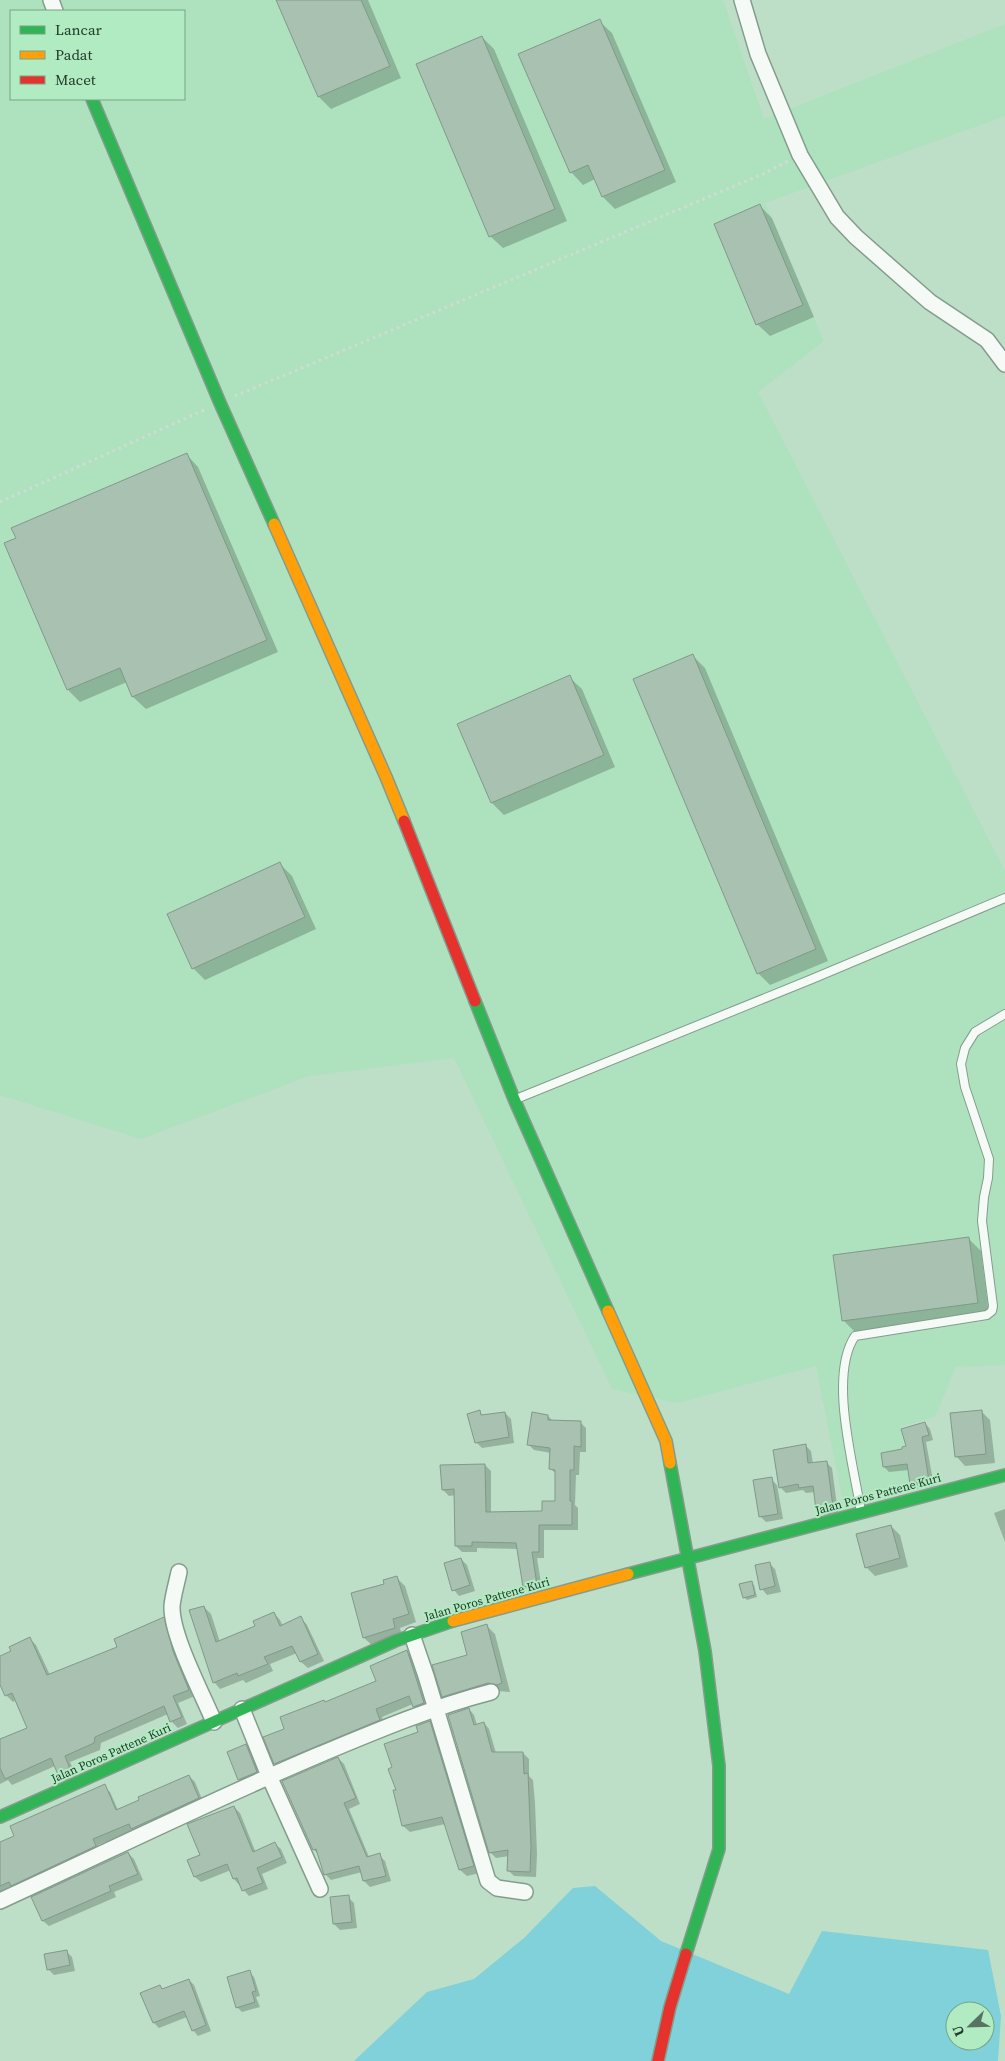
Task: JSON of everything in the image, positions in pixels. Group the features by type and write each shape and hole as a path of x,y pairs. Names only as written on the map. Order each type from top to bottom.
{"street":[{"path":"742,0 758,54 800,155 837,217 856,237 930,302 987,340 1005,364"},
{"path":"92,100 220,403 386,777 514,1100 666,1441 705,1651 719,1766 719,1849 670,2007 658,2061"},
{"name":"Jalan Poros Pattene Kuri","path":"0,1817 412,1635 468,1616 1005,1476"},
{"path":"179,1572 172,1606 175,1620 181,1644 214,1722"},
{"path":"412,1635 488,1881 497,1888 524,1892"},
{"path":"0,1901 269,1776 391,1725 491,1692"},
{"path":"242,1709 269,1776 320,1890"}],"lane":[{"path":"514,1100 1005,898"},
{"path":"862,1512 844,1407 842,1382 851,1342 855,1336 987,1315 994,1306 982,1221 989,1159 965,1087 961,1064 965,1048 976,1032 1005,1014"}],"path":[{"path":"0,502 220,403 763,174 800,155"}],"shaded area":[{"path":"0,0 723,0 764,119 1005,24 1005,116 765,203 824,341 758,392 1005,871 1005,1365 956,1367 935,1417 900,1427 912,1481 843,1503 816,1366 677,1403 612,1389 454,1058 309,1076 141,1139 0,1095"}],"water":[{"path":"595,1886 661,1941 789,1994 822,1931 988,1950 1001,2016 998,2061 354,2061 427,1992 474,1979 524,1938 573,1888"}],"building":[{"path":"276,0 361,0 390,66 318,97"},
{"path":"600,19 665,170 602,197 588,165 570,173 518,54"},
{"path":"482,36 555,209 489,237 416,64"},
{"path":"760,204 803,305 756,325 714,224"},
{"path":"187,453 267,640 132,697 120,668 67,690 4,543 16,538 11,528"},
{"path":"693,654 816,949 757,974 633,679"},
{"path":"570,675 604,755 491,803 457,724"},
{"path":"280,862 305,917 192,969 167,914"},
{"path":"969,1237 978,1303 842,1321 833,1255"},
{"path":"480,1410 481,1415 505,1412 509,1437 475,1443 467,1414"},
{"path":"982,1410 986,1454 955,1457 950,1413"},
{"path":"532,1412 548,1415 548,1420 581,1421 581,1447 574,1446 574,1470 570,1470 572,1525 539,1525 539,1552 532,1552 537,1585 523,1587 516,1543 472,1542 472,1546 455,1546 454,1489 442,1490 440,1465 485,1464 486,1512 542,1511 542,1501 555,1501 555,1470 549,1469 550,1448 527,1445"},
{"path":"925,1422 929,1435 922,1437 929,1481 910,1484 907,1464 883,1467 881,1453 902,1449 902,1447 906,1446 901,1429"},
{"path":"806,1444 808,1463 827,1461 833,1507 816,1510 813,1486 799,1488 798,1484 779,1488 773,1450"},
{"path":"772,1477 778,1514 759,1517 753,1480"},
{"path":"891,1525 900,1558 865,1568 856,1534"},
{"path":"461,1558 470,1585 452,1591 444,1563"},
{"path":"770,1562 775,1586 760,1590 755,1565"},
{"path":"397,1576 409,1614 393,1619 395,1628 363,1638 351,1593 384,1584 383,1580"},
{"path":"752,1581 755,1595 743,1598 739,1584"},
{"path":"204,1606 216,1642 255,1626 253,1621 274,1612 280,1626 301,1616 318,1654 300,1662 292,1646 264,1657 268,1664 238,1676 237,1673 213,1683 189,1610"},
{"path":"164,1617 173,1651 189,1690 173,1696 182,1717 170,1722 164,1706 95,1737 94,1743 65,1756 71,1772 59,1777 51,1758 5,1779 0,1768 0,1739 27,1728 12,1693 5,1696 0,1685 0,1656 11,1651 9,1647 30,1637 47,1675 117,1647 114,1639"},
{"path":"487,1624 502,1683 497,1685 488,1683 442,1697 432,1665 467,1655 461,1632"},
{"path":"407,1650 424,1703 413,1707 409,1696 376,1709 380,1720 274,1764 263,1737 284,1729 280,1717 324,1700 325,1702 376,1681 370,1666"},
{"path":"469,1708 474,1725 484,1722 492,1752 523,1752 524,1774 528,1773 531,1847 530,1872 507,1871 508,1850 489,1853 448,1715"},
{"path":"430,1721 474,1866 459,1870 442,1817 402,1826 393,1790 396,1790 388,1769 392,1767 384,1744 418,1732 416,1726"},
{"path":"246,1744 257,1772 238,1780 227,1752"},
{"path":"338,1757 356,1798 344,1803 367,1857 380,1853 386,1876 363,1881 359,1866 324,1875 316,1849 313,1850 282,1781"},
{"path":"189,1775 199,1798 131,1829 129,1824 93,1839 96,1846 11,1886 9,1882 0,1886 0,1842 14,1836 10,1826 105,1784 116,1810 139,1800 138,1797"},
{"path":"234,1806 253,1852 275,1842 282,1857 257,1868 263,1883 242,1891 237,1878 233,1879 227,1864 194,1877 187,1860 200,1855 187,1824"},
{"path":"128,1852 138,1874 109,1886 111,1891 42,1921 31,1897"},
{"path":"349,1895 352,1922 333,1924 330,1897"},
{"path":"67,1950 70,1965 47,1970 44,1954"},
{"path":"250,1970 256,1991 252,1992 255,2002 236,2008 227,1977"},
{"path":"189,1979 206,2025 192,2031 184,2011 153,2023 140,1993 160,1985 162,1989"}],"traffic: fast":[{"path":"92,100 220,403 274,524"},
{"path":"475,1001 514,1099 608,1311"},
{"path":"670,1463 705,1651 719,1766 719,1849 686,1954"},
{"path":"628,1574 1005,1475"},
{"path":"0,1817 395,1641 453,1621"}],"traffic: slow":[{"path":"274,524 404,821"},
{"path":"608,1311 666,1441 670,1463"},
{"path":"453,1621 628,1574"}],"traffic: jam":[{"path":"404,821 475,1001"},
{"path":"658,2061 670,2007 686,1954"}]}
